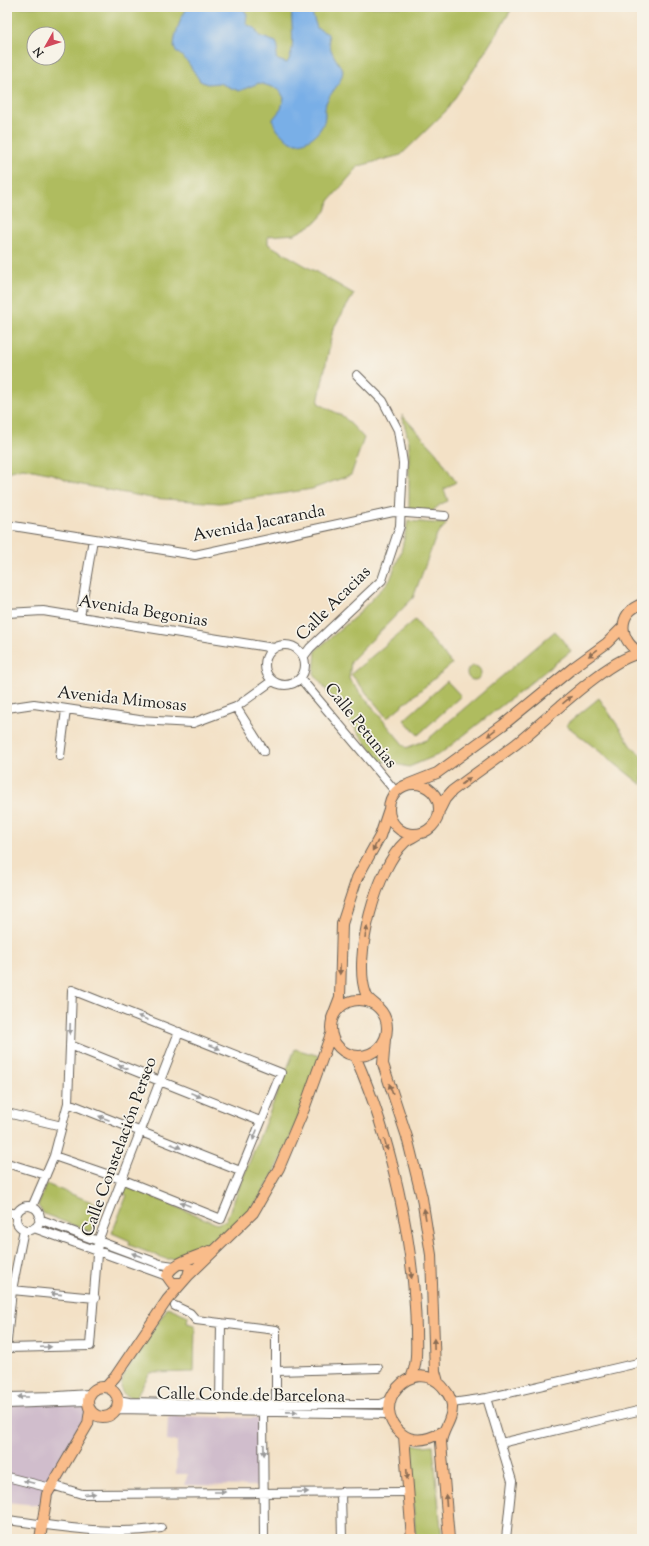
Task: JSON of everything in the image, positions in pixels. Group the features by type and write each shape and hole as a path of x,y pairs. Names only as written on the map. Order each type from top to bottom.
{"main road":[{"path":"168,1277 172,1283 184,1279 254,1212 279,1168 304,1109 331,1034 332,1018 340,997 342,924 357,878 380,836 392,796 409,784 437,773 503,725 574,667 607,643 623,627 628,613 642,604"},
{"path":"623,627 624,636 628,644 634,650 642,653"},
{"path":"438,1382 422,1377 412,1378 400,1384 390,1400 389,1414 396,1428 404,1436 416,1440 429,1439 442,1432 449,1423 452,1414 452,1403 448,1393 438,1382 434,1370 432,1262 422,1198 408,1137 383,1064 387,1030 385,1018 378,1007 366,995 363,981 363,950 368,917 378,888 392,857 406,841 430,829 436,822 445,799 452,791 516,743 577,692 620,661 632,655 642,653"},
{"path":"409,784 420,784 428,787 438,800 440,809"},
{"path":"389,810 391,818 398,828 409,834 418,834"},
{"path":"332,1018 340,1007 354,1000 369,1002 378,1007"},
{"path":"331,1034 338,1046 345,1053 355,1056 362,1056 374,1052 385,1039"},
{"path":"323,1059 338,1046"},
{"path":"355,1056 376,1111 389,1155 404,1217 416,1310 416,1359 412,1378"},
{"path":"171,1303 168,1277 177,1265 216,1248"},
{"path":"40,1539 47,1494 88,1424 99,1416 106,1416 114,1412 117,1406 112,1393 115,1378 171,1303 190,1268 187,1264 177,1265"},
{"path":"88,1424 89,1402 95,1388 112,1393"},
{"path":"89,1402 99,1416"},
{"path":"442,1432 440,1442 449,1539"},
{"path":"404,1436 412,1539"}],"street":[{"name":"Calle Acacias","path":"304,656 310,648 382,580 396,541 401,513 403,463 398,430 384,401 357,375"},
{"name":"Avenida Jacaranda","path":"7,525 195,555 393,512 445,516"},
{"path":"80,617 93,539"},
{"name":"Avenida Begonias","path":"7,613 43,611 274,648"},
{"path":"286,645 293,646 304,656 306,665 301,679 292,685 285,686 272,681 266,673 265,666 269,653 274,648 286,645"},
{"name":"Calle Petunias","path":"301,679 396,792"},
{"name":"Avenida Mimosas","path":"7,708 34,704 139,720 193,723 236,707 272,681"},
{"path":"236,707 264,750"},
{"path":"60,756 66,710"},
{"path":"32,1207 54,1156 68,1103 72,990 281,1073 221,1219 121,1179 54,1156"},
{"name":"Calle Constelación Perseo","path":"7,1348 90,1346 99,1251 98,1241 179,1032"},
{"path":"70,1045 260,1121"},
{"path":"68,1103 240,1172"},
{"path":"7,1113 62,1126"},
{"path":"7,1163 46,1175"},
{"path":"16,1214 24,1207 32,1207 37,1211 39,1219 34,1228"},
{"path":"7,1212 16,1214"},
{"path":"16,1214 17,1222 24,1229"},
{"path":"39,1219 160,1264 177,1265"},
{"path":"24,1229 34,1228 168,1277"},
{"path":"7,1341 12,1290 24,1229"},
{"path":"12,1290 95,1298"},
{"path":"171,1303 190,1314 196,1320 276,1330 276,1404"},
{"path":"220,1404 221,1324"},
{"path":"452,1403 487,1398 642,1362"},
{"path":"277,1371 378,1368"},
{"name":"Calle Conde de Barcelona","path":"112,1393 129,1402 220,1404 381,1404 390,1400"},
{"path":"7,1397 58,1396 89,1402"},
{"path":"487,1398 512,1481 506,1539"},
{"path":"7,1404 89,1402"},
{"name":"Calle Conde de Barcelona","path":"114,1412 119,1409 389,1414"},
{"path":"501,1442 642,1410"},
{"path":"263,1411 264,1539"},
{"path":"7,1477 82,1494 408,1492"},
{"path":"341,1492 342,1539"},
{"path":"7,1520 42,1524 102,1535 143,1535 162,1528"}],"shaded area":[{"path":"87,1401 90,1410 45,1506 7,1502 7,1404"},
{"path":"168,1416 258,1418 258,1486 184,1485 188,1474 176,1474 177,1441 167,1441"}],"green space":[{"path":"7,7 513,7 446,111 401,155 359,166 329,201 326,211 315,223 295,234 268,236 268,244 354,294 333,329 318,403 344,417 364,438 351,475 312,489 220,503 151,498 77,484 53,474 23,468 7,472"},
{"path":"402,415 436,452 456,482 444,489 448,501 441,504 431,512 409,511 409,442"},
{"path":"408,521 447,524 437,534 413,598 351,661 349,679 406,748 427,740 555,631 571,651 440,754 409,767 379,760 314,674 316,650 356,616 390,580 401,552"},
{"path":"415,620 452,664 387,718 351,674"},
{"path":"471,666 477,666 481,670 481,676 477,680 471,680 467,676 467,670"},
{"path":"447,681 461,696 418,735 404,720"},
{"path":"599,698 633,748 642,756 642,785 566,725"},
{"path":"295,1049 320,1056 297,1120 278,1165 255,1204 241,1220 189,1263 176,1259 166,1259 129,1245 130,1241 112,1233 127,1195 122,1193 125,1185 217,1224 226,1220"},
{"path":"46,1184 102,1206 91,1232 44,1214 38,1206"},
{"path":"168,1307 188,1316 187,1323 195,1325 194,1372 150,1373 135,1398 126,1395 123,1393 121,1388 124,1375"},
{"path":"408,1443 422,1446 433,1445 442,1539 416,1539"}],"water":[{"path":"188,7 242,7 247,14 246,24 255,28 259,36 276,42 278,47 276,58 287,63 292,51 292,7 310,7 317,28 328,34 332,53 343,70 341,79 326,103 324,122 318,133 308,140 296,143 286,139 278,130 273,119 281,109 284,98 279,89 259,83 239,91 219,83 207,84 200,81 187,61 176,51 174,46 175,37 181,18"}]}
